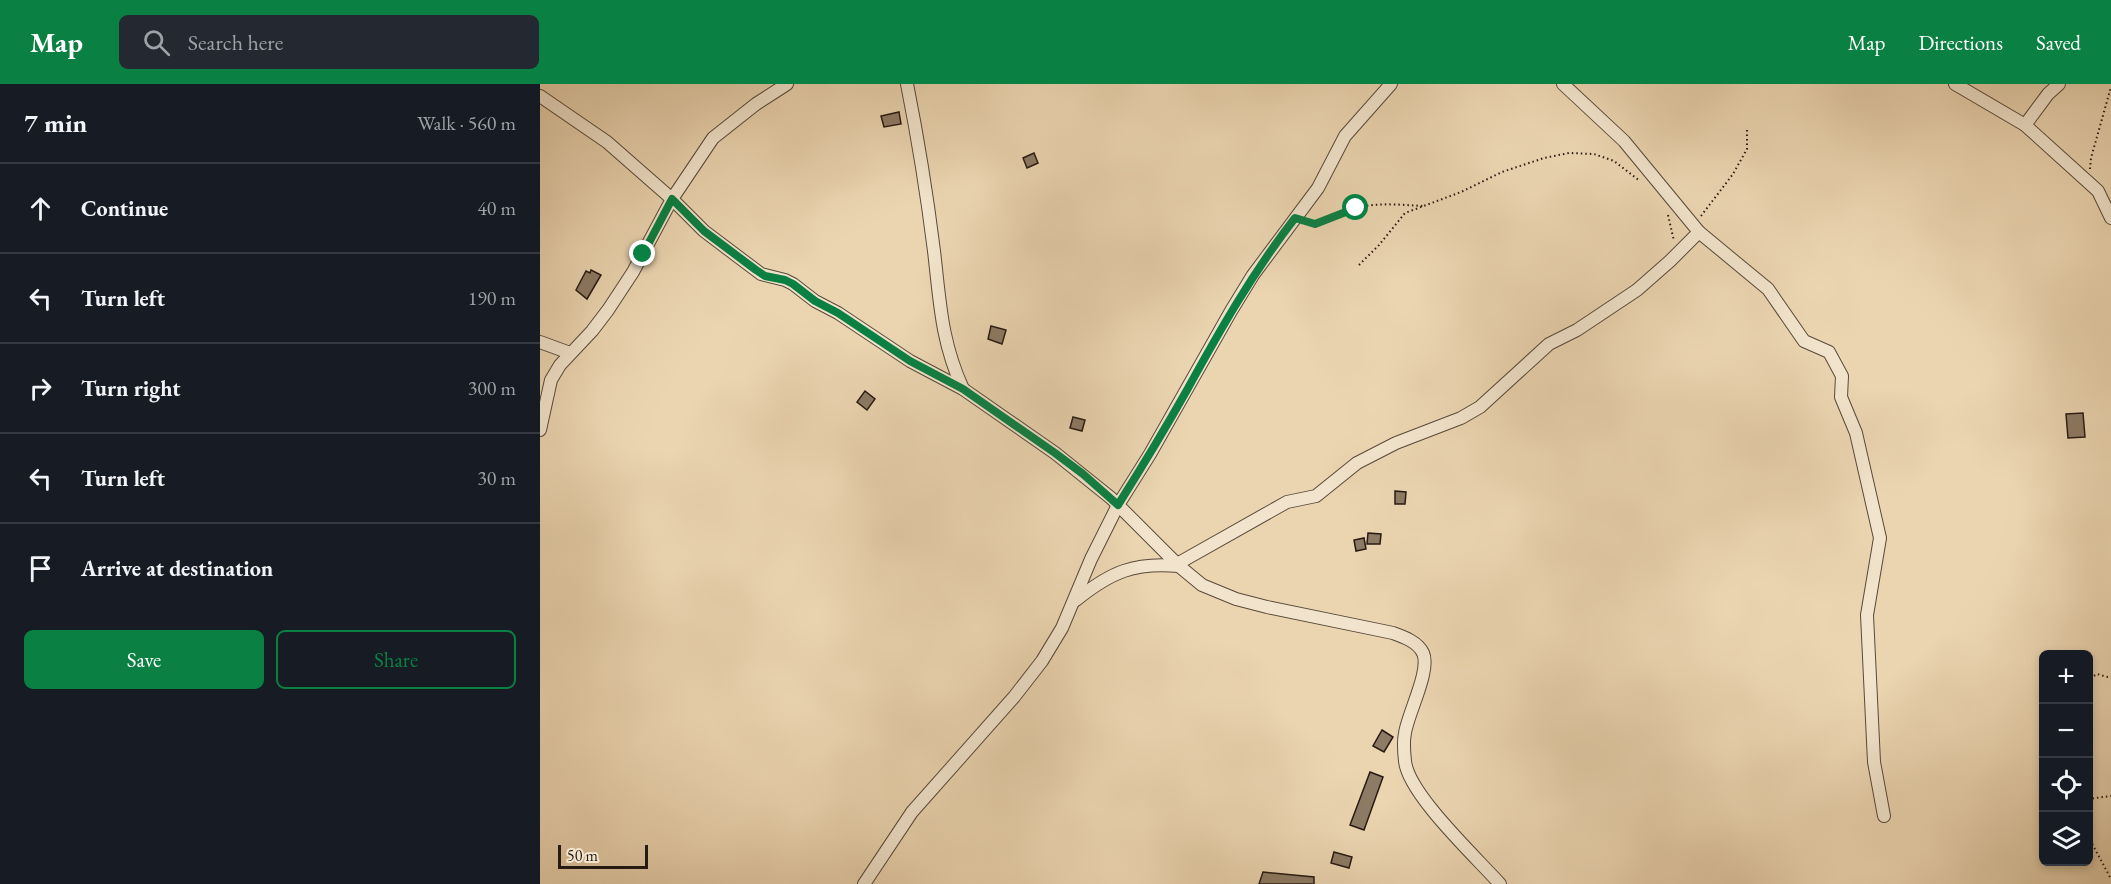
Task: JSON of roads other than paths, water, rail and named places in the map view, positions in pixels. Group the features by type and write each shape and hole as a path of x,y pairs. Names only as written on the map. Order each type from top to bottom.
{"street":[{"path":"540,430 551,380 570,353 592,331 619,294 672,199 713,138 756,104 787,84"},
{"path":"907,84 925,183 939,306 949,356 963,389"},
{"path":"864,884 912,812 1029,679 1053,644 1118,505 1150,454 1231,311 1253,275 1318,188 1346,136 1390,84"},
{"path":"1563,84 1624,141 1696,229 1768,289 1804,341 1829,352 1842,376 1841,397 1856,433 1880,538 1867,615 1874,762 1884,816"},
{"path":"1955,84 2025,125 2098,191 2111,218"},
{"path":"2025,125 2048,94 2059,84"},
{"path":"540,96 607,142 672,199 704,231 761,274 793,284 815,301 838,313 910,361 963,389 1065,460 1118,505 1178,565 1202,585 1236,599 1393,633 1406,638 1423,651 1422,677 1405,733 1405,764 1411,780 1433,810 1500,884"},
{"path":"1075,601 1102,582 1134,568 1146,565 1178,565 1287,502 1316,496 1357,463 1396,443 1461,418 1480,407 1549,344 1577,330 1637,290 1679,252 1696,229"},
{"path":"540,342 570,353"}]}
